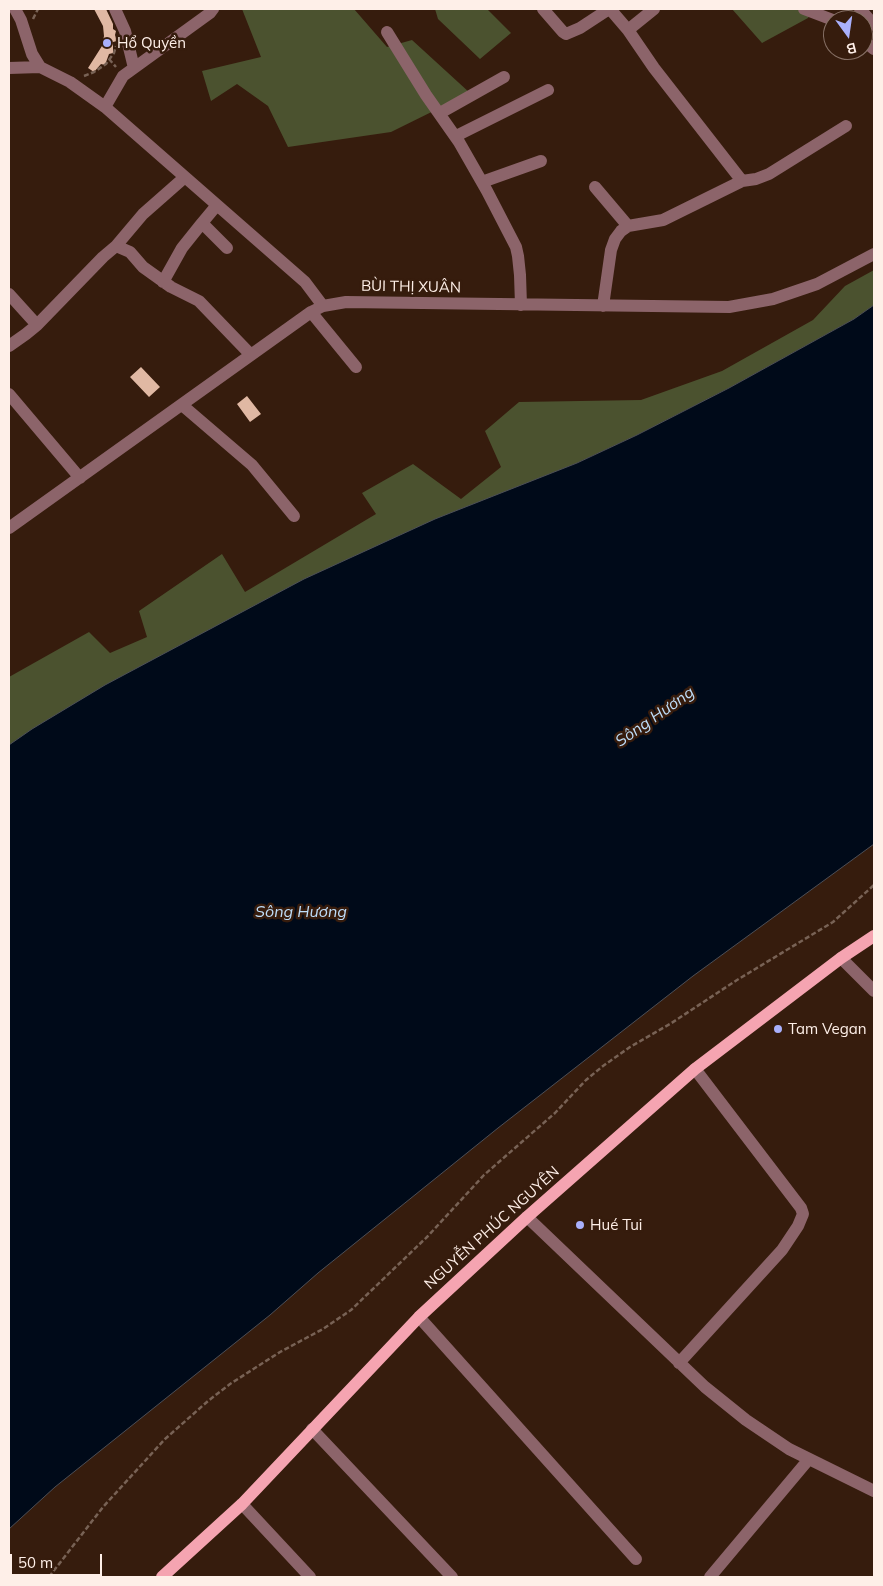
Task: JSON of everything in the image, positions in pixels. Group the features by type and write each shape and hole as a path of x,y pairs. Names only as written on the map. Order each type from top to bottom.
{"main road":[{"name":"NGUYỄN PHÚC NGUYÊN","path":"162,1577 242,1504 419,1317 527,1217 695,1068 841,958 874,936"}],"street":[{"path":"14,9 32,54 40,67"},
{"path":"115,9 125,31 134,68"},
{"path":"105,107 123,76 213,9"},
{"path":"543,9 562,32 566,34 580,28 610,9 742,181"},
{"path":"628,30 654,9"},
{"path":"804,9 823,16"},
{"path":"860,9 874,25"},
{"path":"387,32 411,72 456,136 516,247 520,305"},
{"path":"9,68 40,67 70,82 105,107 305,282 323,306"},
{"path":"440,113 504,76"},
{"path":"456,136 548,90"},
{"path":"603,306 611,250 621,230 628,226 663,220 742,181 756,179 782,167 846,126"},
{"path":"482,182 541,161"},
{"path":"9,346 37,324 97,262 116,246 143,214 185,177"},
{"path":"595,187 628,226"},
{"path":"164,282 182,248 217,205"},
{"path":"202,223 227,248"},
{"path":"116,246 130,252 143,267 164,282 199,301 250,355"},
{"name":"BÙI THỊ XUÂN","path":"9,528 250,355 311,312 323,306 346,302 729,307 773,299 817,284 874,254"},
{"path":"9,294 37,324"},
{"path":"311,312 356,367"},
{"path":"9,394 80,478"},
{"path":"182,405 239,452 261,475 294,516"},
{"path":"841,958 874,991"},
{"path":"679,1363 782,1250 798,1226 803,1214 801,1208 695,1068"},
{"path":"527,1217 679,1363 746,1420 788,1449 874,1491"},
{"path":"419,1317 636,1559"},
{"path":"312,1429 452,1577"},
{"path":"710,1577 809,1459"},
{"path":"242,1504 310,1577"}],"path":[{"path":"82,77 106,64 114,53 118,40"},
{"path":"49,1577 103,1508 166,1439 230,1384 280,1352 324,1329 351,1310 428,1236 484,1175 555,1112 586,1080 630,1047 833,922 874,885"}],"green space":[{"path":"242,9 354,9 387,47 412,40 470,93 391,132 288,147 268,106 237,84 211,101 202,71 261,57"},
{"path":"435,9 487,9 511,33 480,59 438,19"},
{"path":"732,9 814,9 808,18 762,43"},
{"path":"874,270 874,305 854,319 729,388 637,435 512,490 9,745 9,677 89,632 110,653 147,637 139,611 222,554 245,592 376,514 362,493 413,464 461,499 501,467 485,431 519,402 641,400 722,371 813,320 845,286"}],"water":[{"name":"Sông Hương","path":"874,305 874,844 693,976 498,1128 318,1273 270,1315 55,1487 9,1529 9,745 105,685 304,579 435,519 577,463 637,435 729,388 854,319"}],"building":[{"path":"94,9 106,9 113,24 113,29 116,31 117,41 113,42 113,53 109,54 105,65 101,64 94,72 88,68 102,46 104,36 103,26"},
{"path":"141,367 160,387 149,397 130,377"},
{"path":"247,396 261,414 250,422 237,404"}],"place":[{"name":"Hổ Quyền","path":"107,43"},
{"name":"Tam Vegan","path":"778,1029"},
{"name":"Hué Tui","path":"580,1225"}]}
